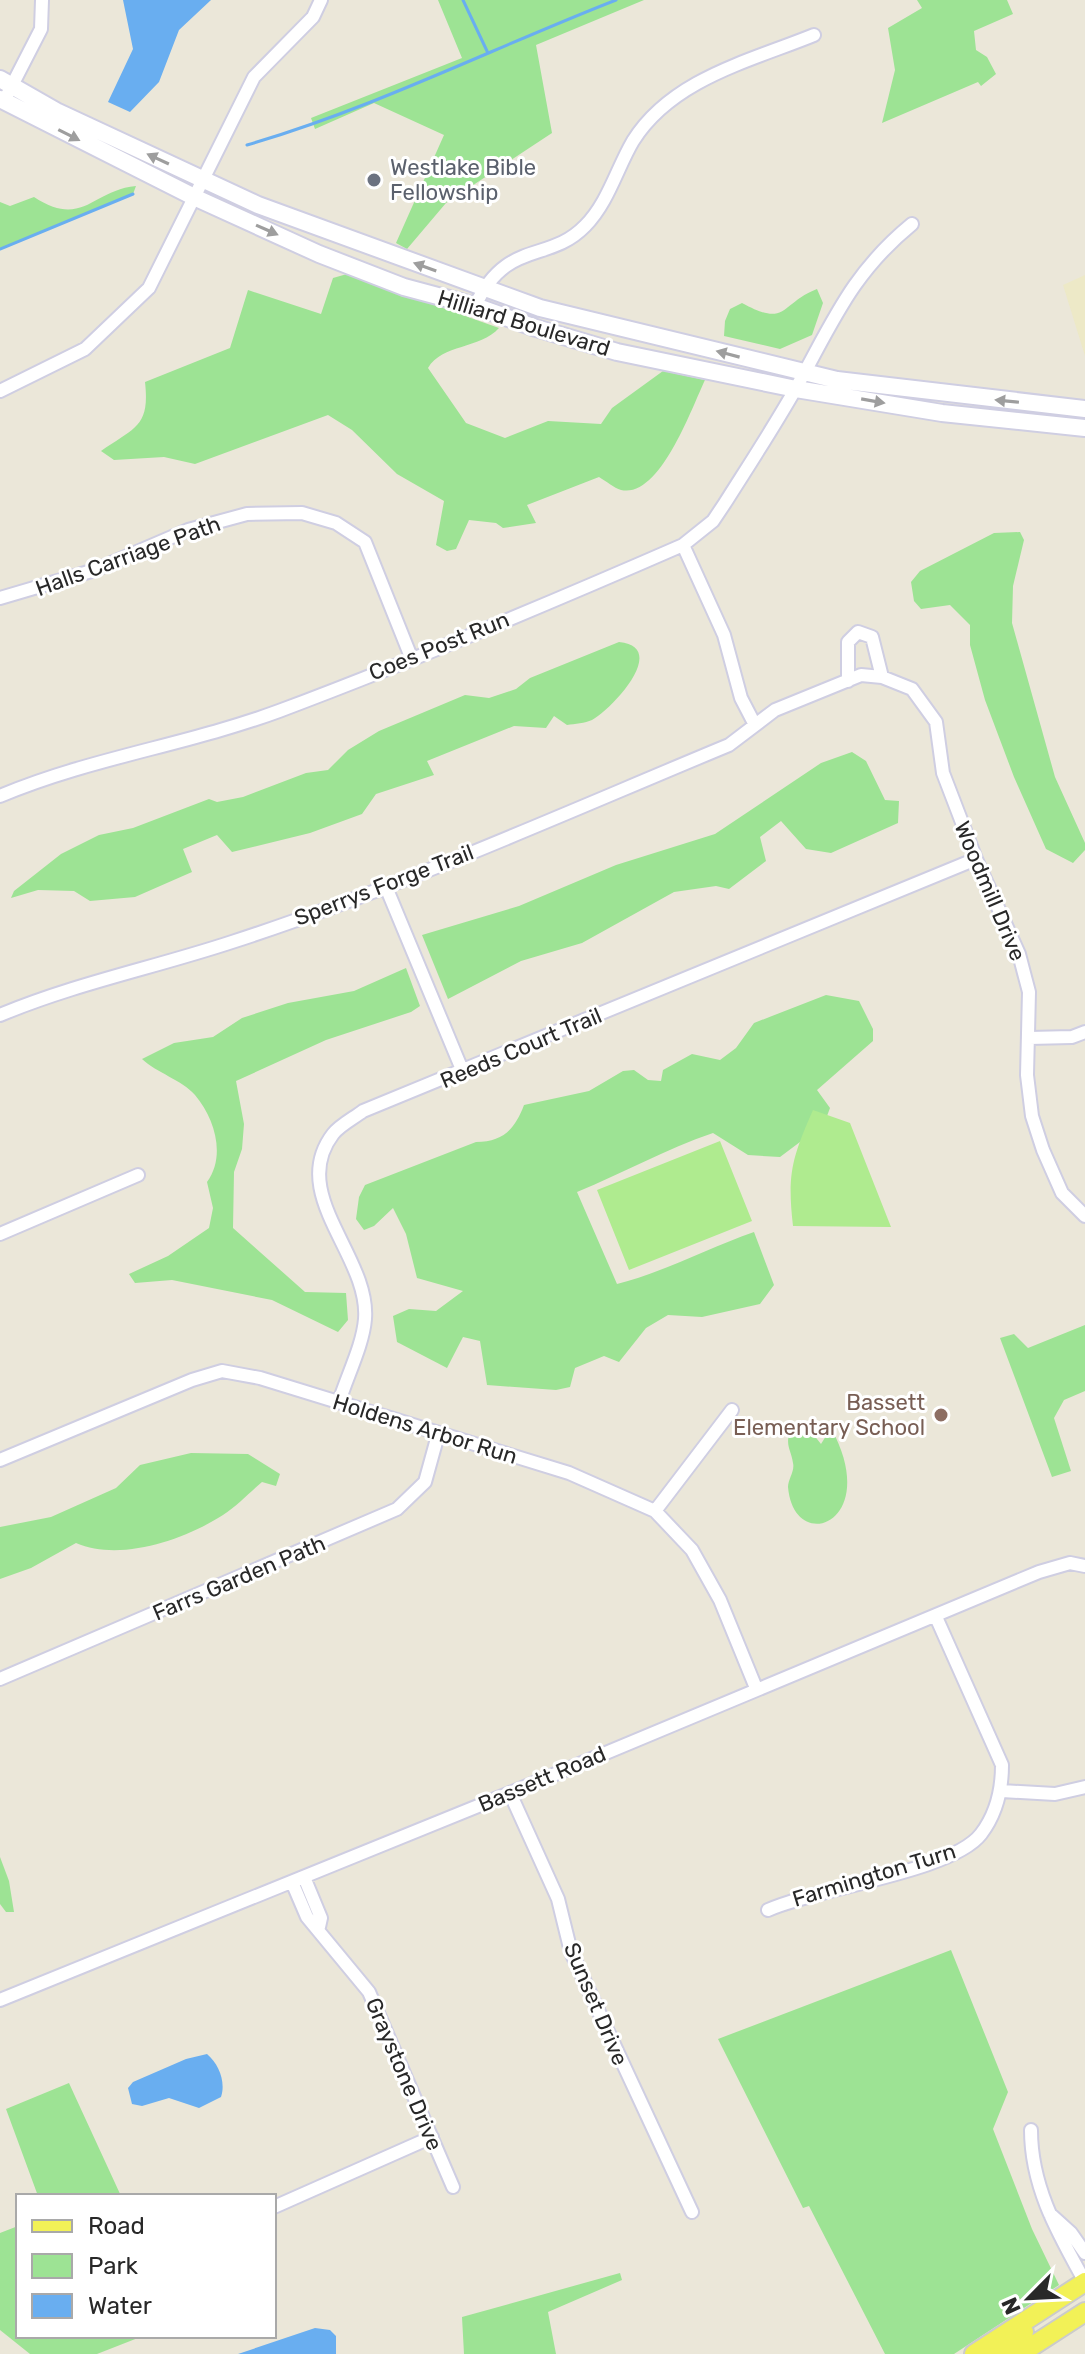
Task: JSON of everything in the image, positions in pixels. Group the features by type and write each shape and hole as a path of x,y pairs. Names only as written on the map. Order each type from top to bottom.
{"main road":[{"name":"Hilliard Boulevard","path":"6,82 56,111 272,211 540,308 799,382 1085,409"},
{"name":"Hilliard Boulevard","path":"2,100 196,198 376,276 617,352 799,382 942,413 1085,428"},
{"path":"974,2354 1085,2282"},
{"path":"999,2354 1031,2327 1085,2292"},
{"path":"1020,2354 1085,2312"}],"street":[{"path":"2,100 6,82 41,29 42,0"},
{"path":"0,391 85,349 149,288 254,77 313,17 321,0"},
{"path":"475,306 483,289 511,259 573,236 585,226 598,210 634,140 669,98 685,88 814,35"},
{"name":"Coes Post Run","path":"0,796 63,772 174,744 277,711 683,545 713,521 799,382 835,314 877,253 912,224"},
{"name":"Halls Carriage Path","path":"0,598 95,570 188,530 247,514 302,513 336,523 365,542 411,657"},
{"path":"683,545 724,635 741,698 754,723"},
{"path":"848,681 848,642 858,632 872,637 882,677"},
{"name":"Sperrys Forge Trail","path":"0,1015 60,990 231,943 386,887 729,745 775,710 861,675 882,677"},
{"name":"Woodmill Drive","path":"882,677 912,689 936,722 943,773 976,859 1019,954 1029,992 1027,1075 1032,1116 1062,1193 1085,1216"},
{"name":"Reeds Court Trail","path":"339,1402 365,1319 360,1283 319,1190 320,1161 334,1133 363,1111 976,859"},
{"path":"386,887 463,1072"},
{"path":"1029,1038 1072,1037 1085,1032"},
{"path":"0,1234 138,1175"},
{"name":"Holdens Arbor Run","path":"0,1460 192,1380 222,1371 260,1378 569,1473 655,1511 692,1550 720,1600 756,1688"},
{"path":"655,1511 732,1410"},
{"name":"Farrs Garden Path","path":"0,1679 397,1509 425,1482 438,1435"},
{"name":"Bassett Road","path":"0,2000 510,1793 1039,1572 1070,1563 1085,1566"},
{"path":"936,1617 1002,1765 1002,1791 1055,1794 1085,1787"},
{"name":"Farmington Turn","path":"768,1910 796,1898 838,1891 957,1854 980,1835 1002,1791"},
{"name":"Sunset Drive","path":"510,1793 558,1899 571,1952 692,2212"},
{"name":"Graystone Drive","path":"298,1879 321,1918 319,1927 369,1992 453,2187"},
{"path":"1031,2130 1035,2176 1058,2237 1085,2282"},
{"path":"276,2206 432,2137"},
{"path":"1050,2214 1071,2233 1085,2253"}],"shaded area":[{"path":"1085,275 1085,356 1063,285"}],"green space":[{"path":"438,0 644,0 536,45 552,133 446,203 407,249 396,243 444,135 374,103 315,129 311,118 462,58"},
{"path":"917,0 1007,0 1013,14 974,31 976,50 987,57 996,74 981,86 978,82 882,123 895,70 888,28 922,8"},
{"path":"136,186 133,194 0,249 0,202 10,206 34,197 51,206 76,209 121,189"},
{"path":"347,274 499,328 482,340 442,355 428,368 466,423 505,438 548,421 601,424 612,408 663,371 705,380 673,448 649,480 635,489 621,490 599,477 527,505 536,523 503,528 496,523 469,520 456,549 447,551 436,545 444,501 397,474 352,430 328,415 195,464 164,457 114,460 101,451 138,424 145,408 145,382 230,348 248,290 321,314 333,278"},
{"path":"817,289 823,303 812,335 780,349 724,336 730,309 742,303 776,314"},
{"path":"1020,532 1024,540 1013,586 1012,623 1055,777 1085,843 1085,850 1073,863 1046,849 1014,777 985,700 970,645 970,625 950,605 921,609 914,601 911,582 920,571 994,533"},
{"path":"619,642 633,646 639,655 638,666 623,692 592,720 567,725 554,716 546,728 514,726 427,761 434,775 376,794 362,814 310,833 232,852 217,835 183,849 192,872 135,897 90,901 74,891 38,890 11,898 14,891 61,854 99,835 133,828 209,799 217,802 243,797 306,773 328,770 348,750 379,731 465,695 489,698 516,689 530,678"},
{"path":"852,752 866,761 885,800 899,801 898,823 831,853 806,849 781,821 760,837 766,861 729,889 716,886 674,892 582,943 521,961 448,999 422,935 519,906 616,865 715,834 821,763"},
{"path":"406,968 420,1006 411,1012 326,1040 236,1081 244,1124 242,1149 234,1172 233,1228 305,1292 346,1293 348,1320 338,1332 272,1300 172,1280 135,1283 129,1274 168,1256 209,1228 213,1208 207,1182 213,1172 217,1149 213,1126 195,1095 142,1059 174,1043 213,1037 242,1018 288,1003 354,991"},
{"path":"826,995 859,1001 873,1029 873,1041 817,1090 830,1108 824,1124 780,1157 748,1155 713,1133 577,1192 617,1284 754,1232 774,1285 760,1304 702,1317 668,1315 646,1328 619,1362 604,1356 575,1368 570,1387 556,1390 487,1385 480,1341 463,1337 447,1368 397,1342 393,1316 409,1309 436,1311 463,1291 417,1278 406,1234 393,1208 374,1226 364,1230 356,1219 359,1197 365,1185 476,1142 501,1137 512,1127 524,1105 589,1091 623,1071 634,1070 648,1080 661,1081 663,1070 692,1054 720,1060 736,1048 754,1023"},
{"path":"813,1110 850,1123 891,1227 793,1226 793,1166"},
{"path":"720,1141 752,1221 629,1270 597,1190"},
{"path":"1085,1325 1085,1391 1064,1400 1054,1418 1071,1471 1052,1477 1000,1338 1014,1334 1028,1348"},
{"path":"831,1428 844,1461 847,1487 842,1507 831,1519 818,1524 805,1520 794,1508 788,1487 793,1466 788,1438 789,1434 813,1434 821,1444"},
{"path":"191,1453 248,1454 280,1474 276,1486 262,1482 223,1515 190,1533 132,1549 93,1548 76,1543 31,1568 0,1579 0,1527 51,1517 116,1488 140,1465"},
{"path":"0,1857 9,1881 14,1912 6,1912 0,1904"},
{"path":"951,1950 1008,2092 993,2129 1032,2229 1059,2285 954,2354 885,2354 809,2206 803,2208 718,2039"},
{"path":"69,2083 120,2194 37,2194 6,2109"},
{"path":"16,2227 16,2338 138,2338 97,2354 30,2354 0,2330 0,2233"},
{"path":"620,2273 622,2280 548,2312 556,2354 464,2354 462,2317"}],"water":[{"path":"123,0 211,0 179,30 159,82 130,112 108,102 133,49"},
{"path":"207,2054 220,2074 223,2085 221,2097 199,2108 169,2098 142,2106 132,2104 128,2088 133,2082 186,2059"},
{"path":"315,2328 330,2330 336,2336 336,2354 238,2354"}],"waterway":[{"path":"463,0 487,51"},
{"path":"247,145 387,96 616,0"},
{"path":"0,249 133,194"}],"place":[{"name":"Westlake Bible Fellowship","path":"374,180"},
{"name":"Bassett Elementary School","path":"941,1415"}]}
